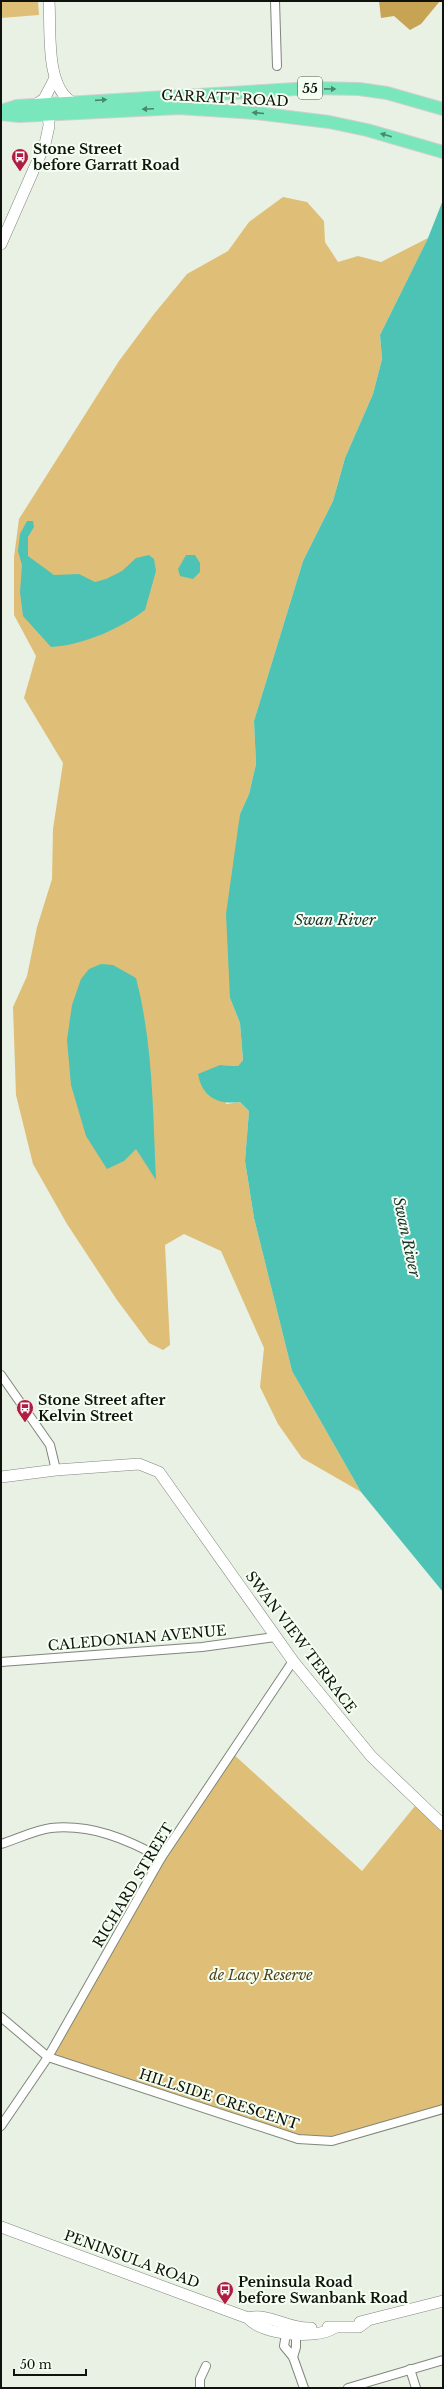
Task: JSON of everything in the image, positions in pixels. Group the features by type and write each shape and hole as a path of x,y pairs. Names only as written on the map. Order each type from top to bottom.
{"main road":[{"name":"GARRATT ROAD","path":"1,112 19,116 72,102 312,88 359,89 387,93 440,108"},
{"name":"GARRATT ROAD","path":"1,112 17,106 35,105 48,109 179,108 256,113 329,122 367,130 443,152"}],"street":[{"path":"48,1 54,80 64,97 72,102"},
{"path":"275,1 278,66"},
{"path":"35,105 44,99 54,80"},
{"path":"1,244 45,144 49,126 48,109"},
{"path":"1,1375 50,1445 56,1470 1,1477"},
{"name":"SWAN VIEW TERRACE","path":"56,1470 139,1464 149,1467 164,1478 293,1661 371,1756 443,1825"},
{"name":"CALEDONIAN AVENUE","path":"1,1662 202,1648 275,1636"},
{"name":"RICHARD STREET","path":"1,2126 48,2057 161,1858 293,1661"},
{"path":"1,1844 50,1828 89,1829 134,1843 161,1858"},
{"name":"HILLSIDE CRESCENT","path":"1,2016 48,2057 298,2139 332,2141 443,2109"},
{"name":"PENINSULA ROAD","path":"2,2228 248,2318 256,2316 291,2330 324,2326 334,2328 348,2326 443,2301"},
{"path":"291,2330 296,2347 292,2357"},
{"path":"291,2330 284,2346 292,2357 304,2388"},
{"path":"348,2388 443,2360"},
{"path":"200,2388 200,2379 206,2366"},
{"path":"410,2369 416,2388"}],"green space":[{"path":"1,1 38,1 39,15 1,18"},
{"path":"283,197 307,202 324,221 325,242 338,262 358,256 381,262 428,238 380,335 382,359 373,394 345,458 333,501 303,561 254,721 256,764 249,794 240,814 230,998 240,1023 243,1060 238,1066 220,1065 226,1104 240,1102 249,1111 245,1161 254,1218 292,1371 361,1492 302,1458 278,1424 260,1387 264,1348 221,1251 184,1234 165,1245 170,1345 163,1350 149,1343 117,1300 67,1224 33,1164 16,1095 13,1007 27,976 37,927 52,879 53,829 63,763 24,698 36,656 14,615 14,557 19,519 119,361 154,314 187,274 228,251 249,222"},
{"name":"de Lacy Reserve","path":"231,1752 362,1871 415,1806 443,1832 443,2105 332,2139 298,2139 48,2057 161,1858"}],"shaded area":[{"path":"379,1 440,1 421,24 410,30 394,16 381,18"}],"water":[{"name":"Swan River","path":"443,200 443,1592 361,1492 292,1371 254,1218 245,1161 249,1111 240,1102 232,1103 218,1101 212,1098 203,1088 198,1074 220,1065 238,1066 243,1060 240,1023 230,998 226,914 240,814 249,794 256,764 254,721 303,561 333,501 345,458 373,394 382,359 380,335 428,238"},
{"path":"27,521 33,521 34,527 28,537 28,556 54,575 79,574 95,582 106,579 122,571 136,558 149,555 154,559 156,571 145,610 136,617 101,635 63,646 51,647 23,616 20,592 22,565 18,551 20,534"},
{"path":"186,555 195,555 200,563 200,572 193,579 180,576 178,569"},
{"path":"101,964 113,965 136,978 142,1003 149,1053 156,1180 136,1149 124,1161 107,1169 86,1136 71,1085 67,1040 72,1005 81,979 89,969"}],"place":[{"name":"Stone Street before Garratt Road","path":"20,172"},
{"name":"Stone Street after Kelvin Street","path":"25,1423"},
{"name":"Peninsula Road before Swanbank Road","path":"225,2305"}]}
